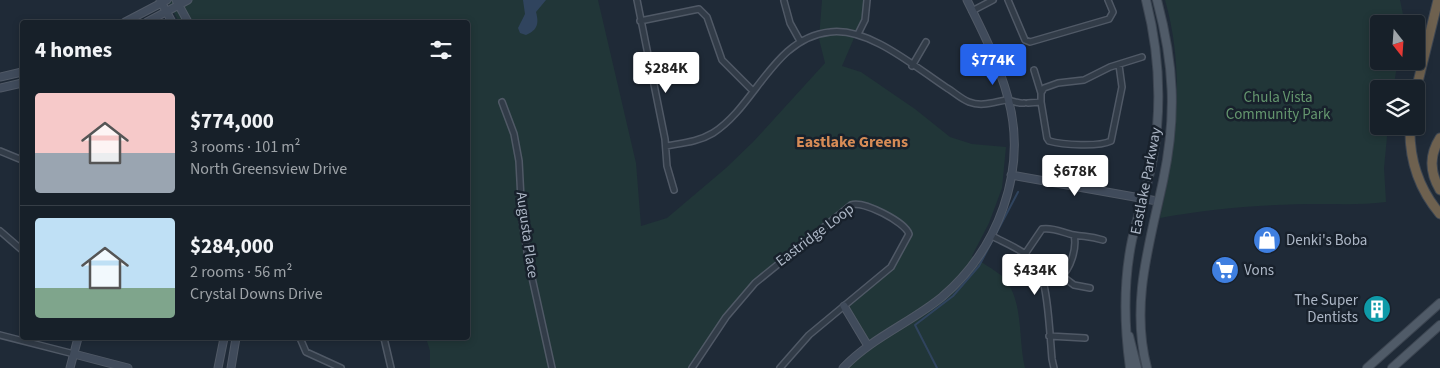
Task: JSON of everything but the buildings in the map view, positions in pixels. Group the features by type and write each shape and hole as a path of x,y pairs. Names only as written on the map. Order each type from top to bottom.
{"highway":[{"path":"1418,80 1438,0"},
{"path":"1410,135 1410,146 1415,170 1426,194 1440,214"},
{"path":"1440,138 1434,151 1432,166 1440,190"}],"main road":[{"name":"Eastlake Parkway","path":"1130,368 1124,307 1127,276 1142,198 1152,160 1157,127 1156,54 1146,0"},
{"name":"Eastlake Parkway","path":"1146,368 1140,325 1141,298 1145,258 1168,148 1173,84 1167,38 1157,0"},
{"path":"1367,368 1440,303"},
{"path":"1392,368 1440,325"},
{"path":"1126,328 1137,368"}],"street":[{"path":"151,20 167,12 178,3 188,0"},
{"path":"637,0 666,146 667,166 674,190"},
{"path":"858,34 865,20 867,0"},
{"path":"972,11 993,0"},
{"path":"1008,0 1020,32 1025,40 1030,42 1109,19 1113,12 1108,0"},
{"path":"129,20 163,1 171,20"},
{"path":"784,1 790,23 800,41"},
{"path":"843,368 868,346 941,298 970,269 992,236 1007,196 1014,154 1009,100 999,67 969,1"},
{"path":"178,3 187,20"},
{"path":"640,21 699,9 707,17 722,60 753,91"},
{"path":"666,146 697,140 713,133 732,118 786,53 800,41 829,32 858,34 968,102 990,104 1009,100 1016,104 1041,102"},
{"path":"912,66 926,42"},
{"path":"1041,92 1044,88 1058,83 1084,80 1142,57"},
{"path":"1034,70 1041,92 1041,102 1049,141 1072,144 1107,143 1114,136 1122,87 1119,65"},
{"path":"0,77 20,72"},
{"path":"0,88 20,83"},
{"name":"Augusta Place","path":"502,102 514,134 519,161 522,219 529,264 552,368"},
{"path":"0,151 20,159"},
{"path":"1012,175 1157,201"},
{"name":"Eastridge Loop","path":"692,368 726,317 764,274 851,205 863,204 905,226 909,234 891,268 806,338 780,368"},
{"path":"1025,254 1042,229 1056,229 1074,235 1087,234 1103,240"},
{"path":"0,231 20,248"},
{"path":"1044,282 1062,276 1073,253 1076,241 1074,235"},
{"path":"992,236 1025,254 1037,265 1044,282 1054,368"},
{"path":"1062,276 1074,285 1090,288"},
{"path":"844,306 868,346"},
{"path":"0,335 128,368"},
{"path":"1049,336 1086,338"},
{"path":"70,368 78,340"},
{"path":"218,368 224,340"},
{"path":"231,368 236,340"},
{"path":"301,340 306,352 341,368"},
{"path":"384,340 391,368"}],"green space":[{"path":"167,0 598,0 636,163 641,226 667,218 726,168 753,142 825,63 819,39 822,0 864,0 861,22 842,66 861,72 915,109 950,137 972,144 1006,147 1002,188 989,223 972,256 1002,276 1010,287 1018,309 1025,368 838,368 869,343 841,306 888,267 896,257 905,235 898,223 856,204 756,281 690,368 430,368 430,351 427,340 470,340 470,20 178,20"},
{"name":"Chula Vista Community Park","path":"1165,0 1400,0 1403,15 1370,15 1370,70 1396,70 1395,80 1370,80 1370,135 1387,135 1384,168 1386,202 1260,206 1220,209 1160,218 1166,191 1176,109 1177,82 1171,27"}],"water":[{"path":"523,0 546,0 536,12 537,26 526,35 520,33 518,28 525,14"}],"waterway":[{"path":"937,368 915,325 953,296 979,266 1018,192"}],"place":[{"name":"Denki's Boba","path":"1267,240"},
{"name":"Vons","path":"1225,270"},
{"name":"The Super Dentists","path":"1377,309"}],"district":[{"name":"Eastlake Greens","path":"852,142"}]}
